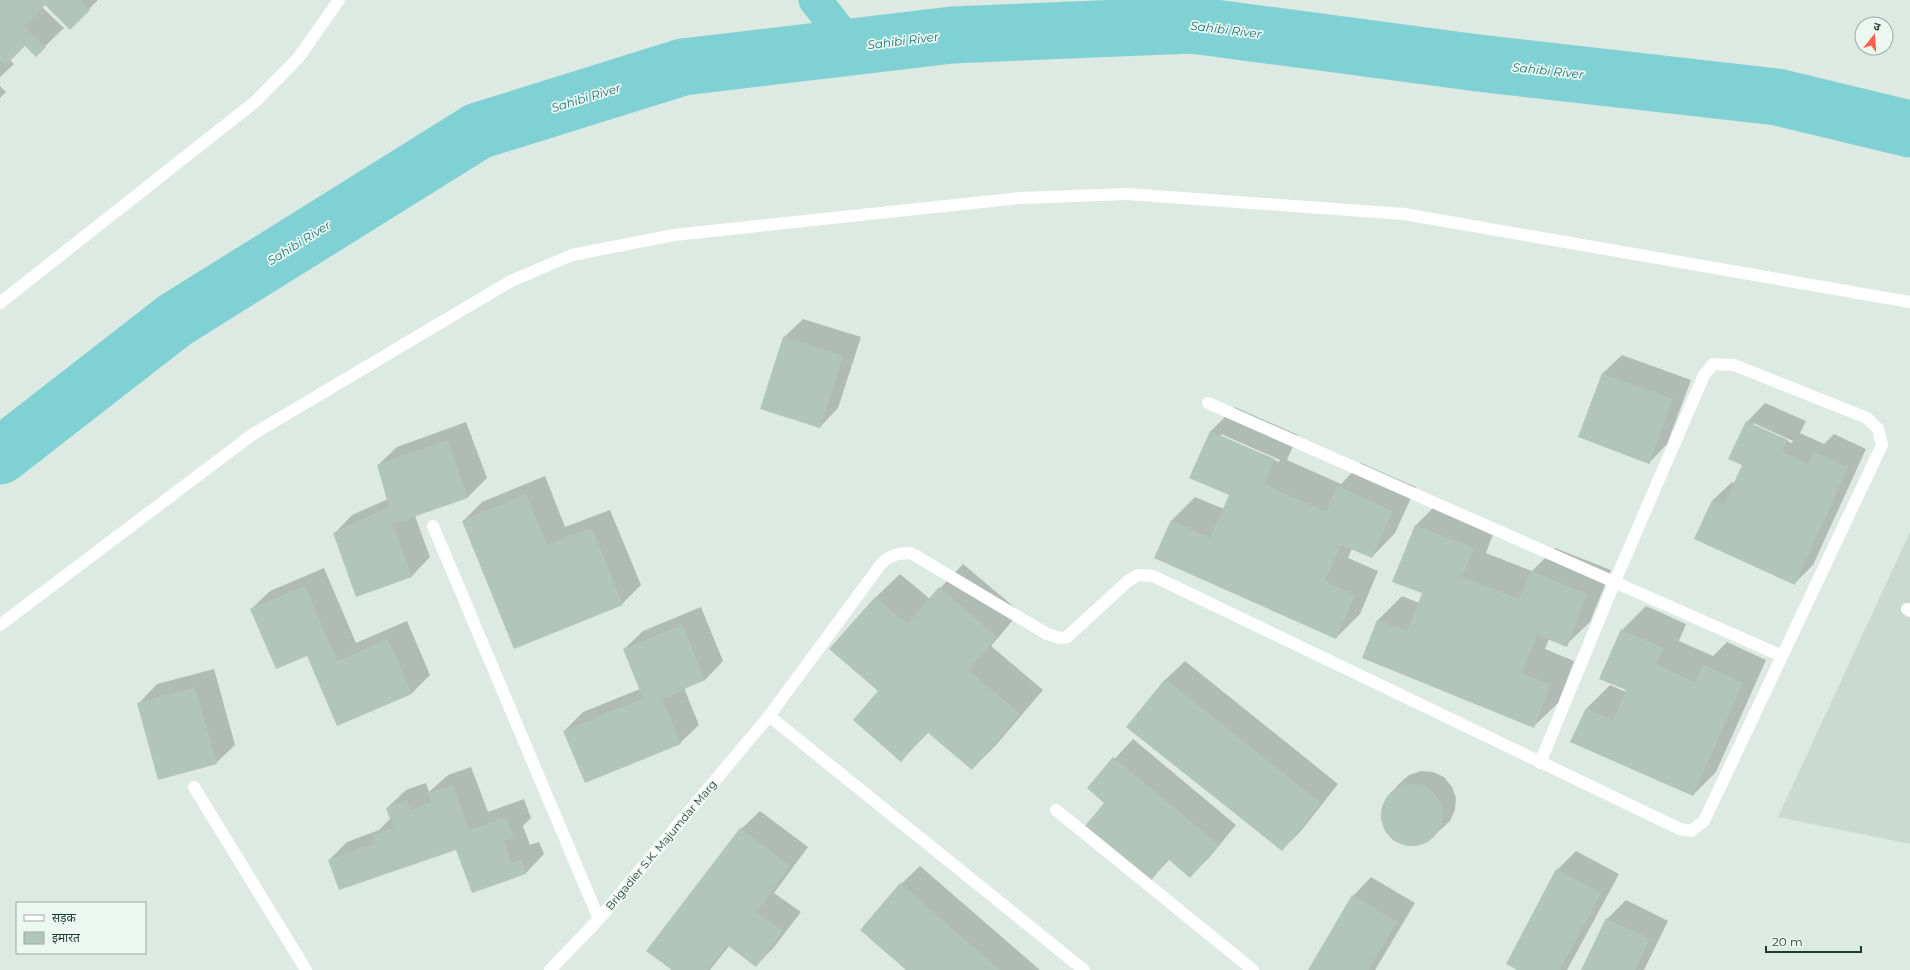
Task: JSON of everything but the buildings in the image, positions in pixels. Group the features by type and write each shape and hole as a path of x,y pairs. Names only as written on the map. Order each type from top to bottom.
{"street":[{"path":"0,304 256,101 299,57 339,0"},
{"path":"0,625 253,434 511,281 572,255 674,235 1020,198 1127,194 1404,214 1910,302"},
{"name":"Brigadier S.K. Majumdar Marg","path":"550,970 599,919 769,716 880,564 888,557 899,553 911,553 1047,634 1060,638 1067,637 1128,581 1138,575 1153,576 1540,763 1680,829 1692,831 1704,821 1882,445 1878,429 1867,418 1734,365 1713,364 1704,375 1615,581"},
{"path":"1208,403 1615,581 1782,656"},
{"path":"433,526 599,919"},
{"path":"1540,763 1615,581"},
{"path":"769,716 1084,970"},
{"path":"194,787 306,970"},
{"path":"1056,810 1253,970"}],"shaded area":[{"path":"1910,532 1910,844 1778,817"}],"waterway":[{"path":"815,0 852,47"},
{"name":"Sahibi River","path":"0,456 175,320 478,131 683,67 952,35 1192,25 1478,63 1777,97 1910,129"}]}
